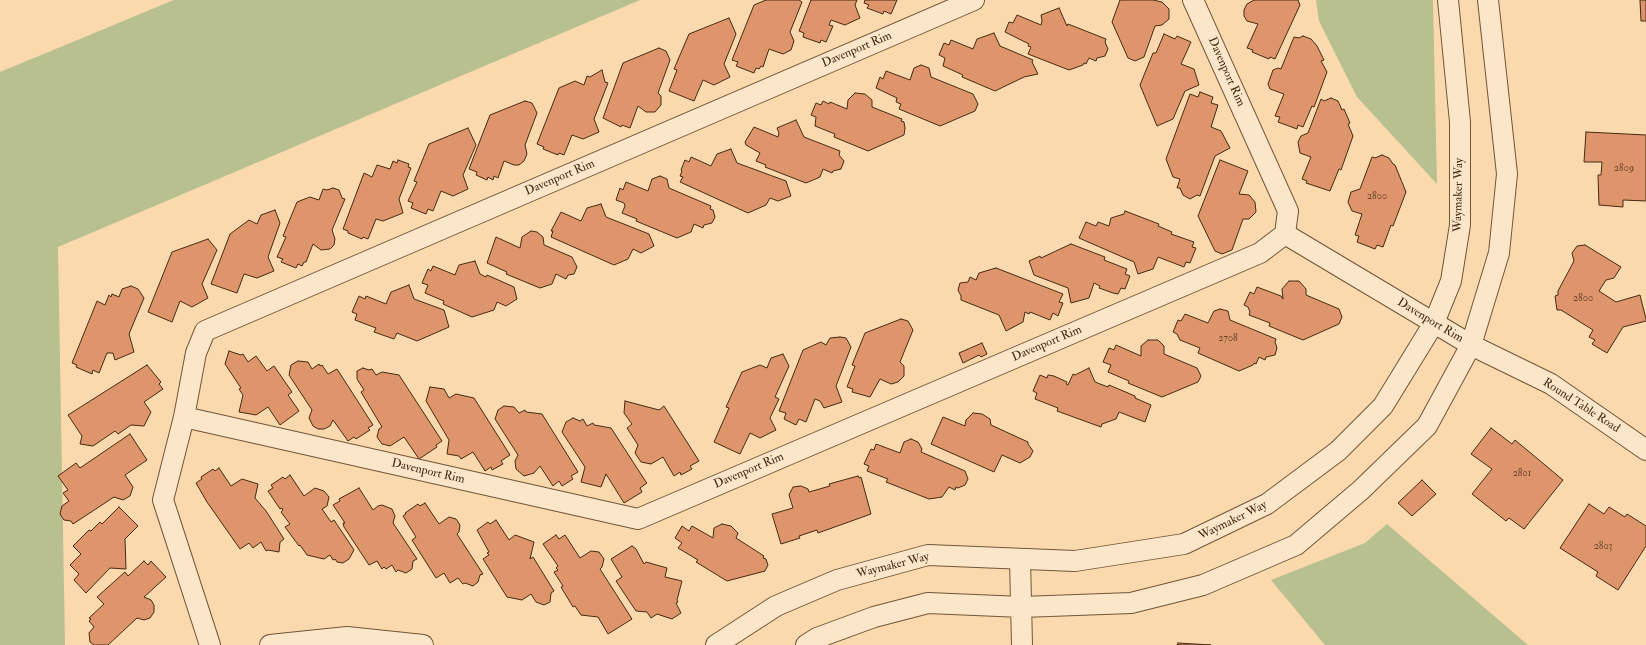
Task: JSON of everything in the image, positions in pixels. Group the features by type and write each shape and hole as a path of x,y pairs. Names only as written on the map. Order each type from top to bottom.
{"street":[{"name":"Davenport Rim","path":"210,645 163,500 184,417 196,353 205,331 974,0"},
{"name":"Davenport Rim","path":"184,417 638,519 1260,253 1285,234 1288,211 1193,0"},
{"name":"Waymaker Way","path":"716,645 776,606 837,580 928,555 1075,560 1184,544 1267,504 1338,451 1383,406 1434,323 1450,281 1460,226 1460,122 1448,0"},
{"path":"806,645 817,638 874,617 928,603 1022,607 1131,603 1203,585 1296,544 1361,490 1427,426 1472,346 1499,253 1507,174 1488,0"},
{"name":"Davenport Rim","path":"1285,234 1472,346"},
{"name":"Round Table Road","path":"1472,346 1551,384 1646,450"},
{"path":"1020,559 1022,645"},
{"path":"270,645 348,636 423,645"}],"green space":[{"path":"174,0 640,0 58,247 65,645 0,645 0,72"},
{"path":"1316,0 1433,0 1437,184 1357,97 1319,21"},
{"path":"1387,524 1528,645 1325,645 1271,580 1365,543"}],"building":[{"path":"766,0 799,0 802,2 790,32 794,41 791,50 783,54 769,49 763,67 761,66 759,69 756,68 754,73 736,66 738,62 732,60 754,5"},
{"path":"811,0 857,0 855,5 860,18 845,25 831,20 829,25 833,26 826,42 821,40 820,43 803,37 804,33 799,31"},
{"path":"865,0 897,0 891,14 884,11 883,14 867,8 869,5 864,3"},
{"path":"1120,0 1153,0 1162,2 1169,9 1169,19 1162,25 1155,26 1144,57 1135,61 1128,58 1112,22"},
{"path":"1254,0 1298,0 1300,5 1275,59 1270,57 1269,59 1252,52 1253,50 1247,48 1258,24 1247,21 1244,16 1244,10 1247,4"},
{"path":"1640,0 1646,0 1646,21 1641,21"},
{"path":"1059,8 1067,26 1068,24 1106,39 1105,42 1108,49 1105,56 1097,58 1096,61 1089,58 1086,64 1084,63 1083,65 1069,70 1028,54 1031,47 1028,46 1029,44 1005,32 1009,22 1013,23 1017,15 1041,25 1041,15"},
{"path":"729,18 736,34 724,64 730,77 714,85 703,80 694,101 669,91 677,70 674,69 689,34"},
{"path":"994,33 1000,46 1033,60 1032,62 1038,74 1024,77 995,91 962,77 963,75 943,66 945,58 939,55 944,43 949,45 951,40 973,49 977,39"},
{"path":"1164,34 1175,39 1177,36 1191,42 1181,64 1194,69 1199,85 1185,91 1173,119 1157,126 1140,85 1153,53 1156,53"},
{"path":"1303,36 1311,39 1317,46 1324,60 1321,61 1327,72 1314,107 1312,106 1303,127 1298,125 1297,129 1278,122 1280,117 1275,116 1284,94 1270,89 1268,84 1273,70 1278,68 1281,69 1294,37 1299,38"},
{"path":"659,48 666,51 670,60 658,93 661,96 661,105 655,112 646,112 638,106 630,128 622,125 621,127 603,118 623,63"},
{"path":"921,65 929,68 931,77 973,94 978,104 975,111 940,126 899,109 901,104 896,102 897,98 876,88 880,77 883,79 886,71 910,80 914,68"},
{"path":"602,70 605,82 608,83 594,119 599,132 583,139 572,135 564,155 559,153 558,155 543,149 544,147 537,144 559,88 575,81 584,85 587,76 590,77"},
{"path":"1200,92 1213,97 1211,103 1218,105 1211,127 1221,131 1230,148 1215,156 1200,196 1197,195 1190,199 1183,195 1180,188 1177,188 1180,179 1173,177 1166,159 1190,94 1198,97"},
{"path":"855,93 865,94 872,100 872,107 902,119 901,121 904,122 905,128 904,135 868,151 834,137 835,134 815,126 816,117 811,115 816,103 821,105 823,101 829,104 830,102 847,109 848,100"},
{"path":"1331,98 1338,101 1342,110 1344,109 1350,123 1348,124 1353,136 1341,170 1339,169 1330,191 1306,183 1307,181 1302,179 1311,157 1300,153 1298,142 1301,136 1308,133 1321,99 1324,101"},
{"path":"525,101 532,103 537,113 525,145 527,154 524,161 519,165 514,165 504,161 498,178 494,176 493,180 488,177 487,180 476,175 477,172 469,169 490,115"},
{"path":"796,120 804,137 840,151 839,155 844,161 841,169 833,171 832,173 823,169 820,177 806,183 765,167 766,165 756,161 760,153 746,145 745,142 754,127 778,137 779,133 777,128"},
{"path":"468,128 476,145 463,175 468,189 453,196 441,191 433,211 428,209 426,214 411,208 413,203 408,201 417,182 414,181 429,144"},
{"path":"1586,132 1646,135 1646,201 1623,200 1623,207 1599,205 1598,175 1601,175 1602,162 1584,162"},
{"path":"731,149 737,163 786,181 791,196 778,201 770,198 766,205 748,213 680,182 683,177 680,176 685,160 689,162 691,157 711,166 717,154"},
{"path":"1382,155 1389,158 1395,165 1406,192 1383,247 1377,245 1375,249 1357,242 1359,236 1355,235 1362,214 1352,211 1348,202 1351,192 1360,189 1372,157 1375,158"},
{"path":"398,160 409,164 408,167 411,168 399,199 403,213 383,221 376,219 368,239 363,237 362,239 348,233 348,231 343,229 364,173 372,177 377,165 390,169 393,161 397,163"},
{"path":"1220,160 1248,171 1239,194 1249,195 1255,202 1256,212 1249,219 1243,219 1232,250 1222,254 1215,251 1198,216"},
{"path":"660,176 667,179 669,188 711,206 710,209 713,210 715,217 712,223 704,225 703,228 694,224 691,232 677,238 636,221 637,219 622,213 625,206 624,203 616,200 620,188 623,190 626,182 648,191 652,179"},
{"path":"333,188 339,190 342,198 345,199 332,230 335,239 334,245 330,249 321,250 313,244 306,262 304,262 302,266 298,264 296,268 281,262 283,259 277,257 286,237 283,236 297,202 310,197 319,200 323,189 327,190"},
{"path":"601,204 606,217 649,234 654,246 641,253 633,249 628,259 614,265 551,237 553,231 551,231 561,212 581,221 587,208"},
{"path":"275,210 280,223 268,257 274,271 257,278 244,274 237,293 211,284 230,234 249,220 257,224 261,215"},
{"path":"1125,211 1159,224 1158,226 1172,232 1171,234 1194,242 1192,247 1196,248 1190,263 1186,262 1184,267 1158,257 1153,269 1138,274 1134,262 1079,238 1086,222 1096,226 1098,222 1109,226 1111,218 1124,214"},
{"path":"531,231 537,232 543,237 544,245 572,257 577,267 574,274 568,275 566,279 556,274 552,284 540,288 506,274 507,272 487,263 496,237 520,248 522,237"},
{"path":"208,239 217,250 202,284 208,298 192,307 180,301 172,322 148,312 172,252"},
{"path":"1071,244 1105,257 1104,260 1127,269 1125,274 1130,276 1125,289 1121,288 1118,294 1099,288 1100,286 1094,283 1089,298 1071,303 1068,288 1034,275 1029,261 1040,256 1041,258"},
{"path":"1585,245 1621,267 1614,278 1606,280 1599,291 1616,302 1640,295 1646,319 1646,321 1623,327 1607,353 1592,344 1595,340 1589,337 1593,330 1561,310 1557,310 1555,296 1558,295 1558,291 1574,261 1572,253 1577,246"},
{"path":"475,261 480,274 486,277 487,275 514,287 517,299 506,306 497,302 494,310 472,317 443,304 444,301 425,293 428,285 422,283 428,269 431,271 433,266 455,275 459,265"},
{"path":"996,268 1063,294 1059,302 1063,303 1058,316 1053,313 1050,320 1030,312 1029,314 1025,312 1023,322 1006,331 999,315 961,300 958,290 960,283 968,282 970,277 976,280 979,273"},
{"path":"1289,281 1299,281 1306,289 1306,295 1339,309 1342,317 1339,324 1303,340 1269,326 1270,323 1249,315 1250,312 1248,307 1244,305 1250,292 1254,294 1257,287 1281,296 1283,299 1282,289"},
{"path":"409,285 414,299 444,310 449,327 417,341 397,333 394,339 374,332 376,328 355,320 357,314 352,312 359,296 365,299 366,296 386,304 391,292"},
{"path":"131,286 138,289 144,298 129,334 134,352 115,360 113,353 107,353 99,373 93,370 92,374 76,367 77,365 72,363 97,301 105,305 109,295 111,297 112,294 119,297 122,289"},
{"path":"1220,309 1228,311 1230,320 1276,339 1275,342 1277,348 1275,355 1266,357 1265,360 1259,357 1256,364 1254,363 1253,365 1239,371 1198,353 1200,348 1180,340 1177,334 1173,332 1178,320 1181,321 1185,314 1208,323 1214,311"},
{"path":"901,319 908,321 913,330 900,362 904,366 904,376 898,382 891,384 880,379 870,397 852,392 853,389 847,387 855,366 852,365 865,333"},
{"path":"830,338 846,338 851,347 836,386 842,402 824,408 820,401 815,399 806,422 799,419 796,425 784,419 786,413 779,411 803,350 821,342 826,345"},
{"path":"1148,340 1158,340 1164,346 1164,354 1197,368 1201,376 1198,382 1162,397 1128,383 1129,381 1108,372 1111,365 1103,362 1109,348 1114,350 1116,345 1141,356 1141,346"},
{"path":"982,343 987,354 981,357 979,355 963,363 959,353"},
{"path":"229,351 241,355 243,354 248,362 256,356 267,371 274,366 292,392 288,395 299,411 280,425 268,407 256,415 239,412 243,395 239,389 241,388 225,364"},
{"path":"783,354 789,366 775,397 779,399 770,418 776,430 760,438 750,433 740,454 714,442 729,408 726,407 742,372 760,365 767,368 771,358"},
{"path":"298,361 308,362 312,369 319,364 320,366 322,365 328,374 337,369 373,425 368,428 370,430 356,439 354,437 348,441 333,420 330,426 324,429 318,429 313,426 309,418 312,410 289,375 291,365"},
{"path":"147,365 161,382 159,384 163,389 144,402 151,412 144,426 131,425 118,434 115,431 93,446 80,444 82,436 68,415"},
{"path":"363,368 369,370 372,369 376,375 382,372 399,375 442,441 436,445 437,447 419,459 404,437 390,446 382,444 377,437 379,429 382,427 361,392 364,390 357,379 357,371"},
{"path":"1089,368 1095,382 1108,387 1109,385 1135,396 1135,398 1151,405 1145,422 1119,412 1116,419 1102,424 1101,427 1057,411 1058,408 1035,399 1037,393 1033,391 1040,375 1047,378 1048,375 1054,376 1067,382 1066,384 1068,385 1073,374 1075,375"},
{"path":"430,387 444,389 449,398 456,394 474,398 510,455 501,461 503,464 492,470 491,467 485,471 473,452 461,459 459,456 447,454 449,440 426,401"},
{"path":"625,401 659,410 664,406 699,461 690,466 692,469 681,475 680,472 674,476 663,457 651,464 641,462 635,453 638,445 627,428 632,424 624,413"},
{"path":"504,406 514,407 519,413 525,410 526,412 542,414 578,472 571,476 573,479 562,486 559,481 553,486 540,466 534,473 524,476 516,469 515,461 518,455 495,419 498,410"},
{"path":"973,413 982,414 990,419 991,425 1028,442 1033,451 1030,457 1020,463 1002,455 994,472 931,444 943,417 965,426 966,420"},
{"path":"573,418 580,421 583,419 587,426 593,423 594,425 611,428 647,483 640,488 642,492 624,503 606,474 601,487 581,482 585,467 562,432 566,422"},
{"path":"1491,428 1512,444 1515,440 1563,480 1524,529 1509,518 1506,521 1472,494 1492,469 1471,454"},
{"path":"130,434 147,460 125,475 133,487 130,496 123,500 114,497 73,524 71,521 64,520 60,514 62,506 69,501 63,493 68,490 58,476 76,463 80,468"},
{"path":"911,439 918,442 922,449 921,452 965,471 968,479 965,485 958,488 956,487 955,490 949,487 942,497 929,499 886,482 888,479 867,471 869,466 864,464 871,449 874,450 876,444 900,453 904,442"},
{"path":"219,468 231,486 242,479 258,484 255,498 266,511 284,539 280,542 279,552 266,551 261,542 253,548 249,543 240,549 207,502 196,483 202,479 201,477 213,469 215,471"},
{"path":"290,475 304,496 315,488 324,491 329,497 327,506 322,509 331,522 334,520 354,550 349,559 343,563 337,562 335,559 333,560 330,555 324,559 307,555 285,527 290,524 281,512 283,510 282,508 280,509 268,491 273,488 271,485 283,477 285,479"},
{"path":"858,476 859,478 861,477 871,514 818,533 817,530 799,536 800,538 781,544 772,514 793,508 789,495 793,487 801,486 808,489 809,492 830,486 829,484"},
{"path":"1422,480 1436,494 1412,516 1398,503"},
{"path":"359,488 373,510 382,505 392,509 395,516 393,523 417,559 413,561 412,569 406,573 398,570 396,572 392,565 386,569 384,567 382,569 377,561 369,565 344,527 343,523 345,523 333,505 340,501 339,499"},
{"path":"425,503 439,524 449,517 456,519 460,525 459,532 457,534 483,574 480,575 478,582 473,586 465,583 463,584 458,578 450,583 444,573 436,578 412,540 416,537 403,516 418,504 420,506"},
{"path":"1589,504 1604,514 1609,507 1625,517 1627,514 1646,526 1646,546 1618,590 1596,576 1598,572 1560,548"},
{"path":"119,507 138,526 125,539 126,569 110,568 86,593 74,580 79,574 70,565 81,554 73,546 89,530 91,531 100,522 102,524"},
{"path":"496,520 509,540 515,535 534,542 530,559 533,557 554,591 551,593 550,602 544,605 536,602 531,594 522,600 507,597 483,559 489,555 487,553 489,552 477,530 488,522 490,524"},
{"path":"722,524 731,526 738,533 736,538 764,556 763,558 766,559 768,565 765,571 727,581 696,562 698,560 678,548 682,543 675,538 682,526 689,531 692,526 713,538 714,528"},
{"path":"556,535 559,539 565,535 580,558 591,551 599,552 604,559 600,569 632,619 608,634 598,617 581,615 575,606 573,607 561,587 563,586 554,572 558,570 556,568 558,566 543,544"},
{"path":"632,546 636,549 644,564 646,562 667,568 665,577 682,581 677,600 678,602 676,603 681,613 672,619 657,614 651,618 647,612 636,611 616,581 622,577 611,559"},
{"path":"144,561 148,565 151,561 166,577 144,597 151,600 154,605 154,612 150,618 144,620 137,618 108,645 94,645 90,642 89,633 94,627 89,621 91,619 89,618 104,604 97,597 125,572 128,576"},
{"path":"1178,643 1211,645 1177,645"}]}
